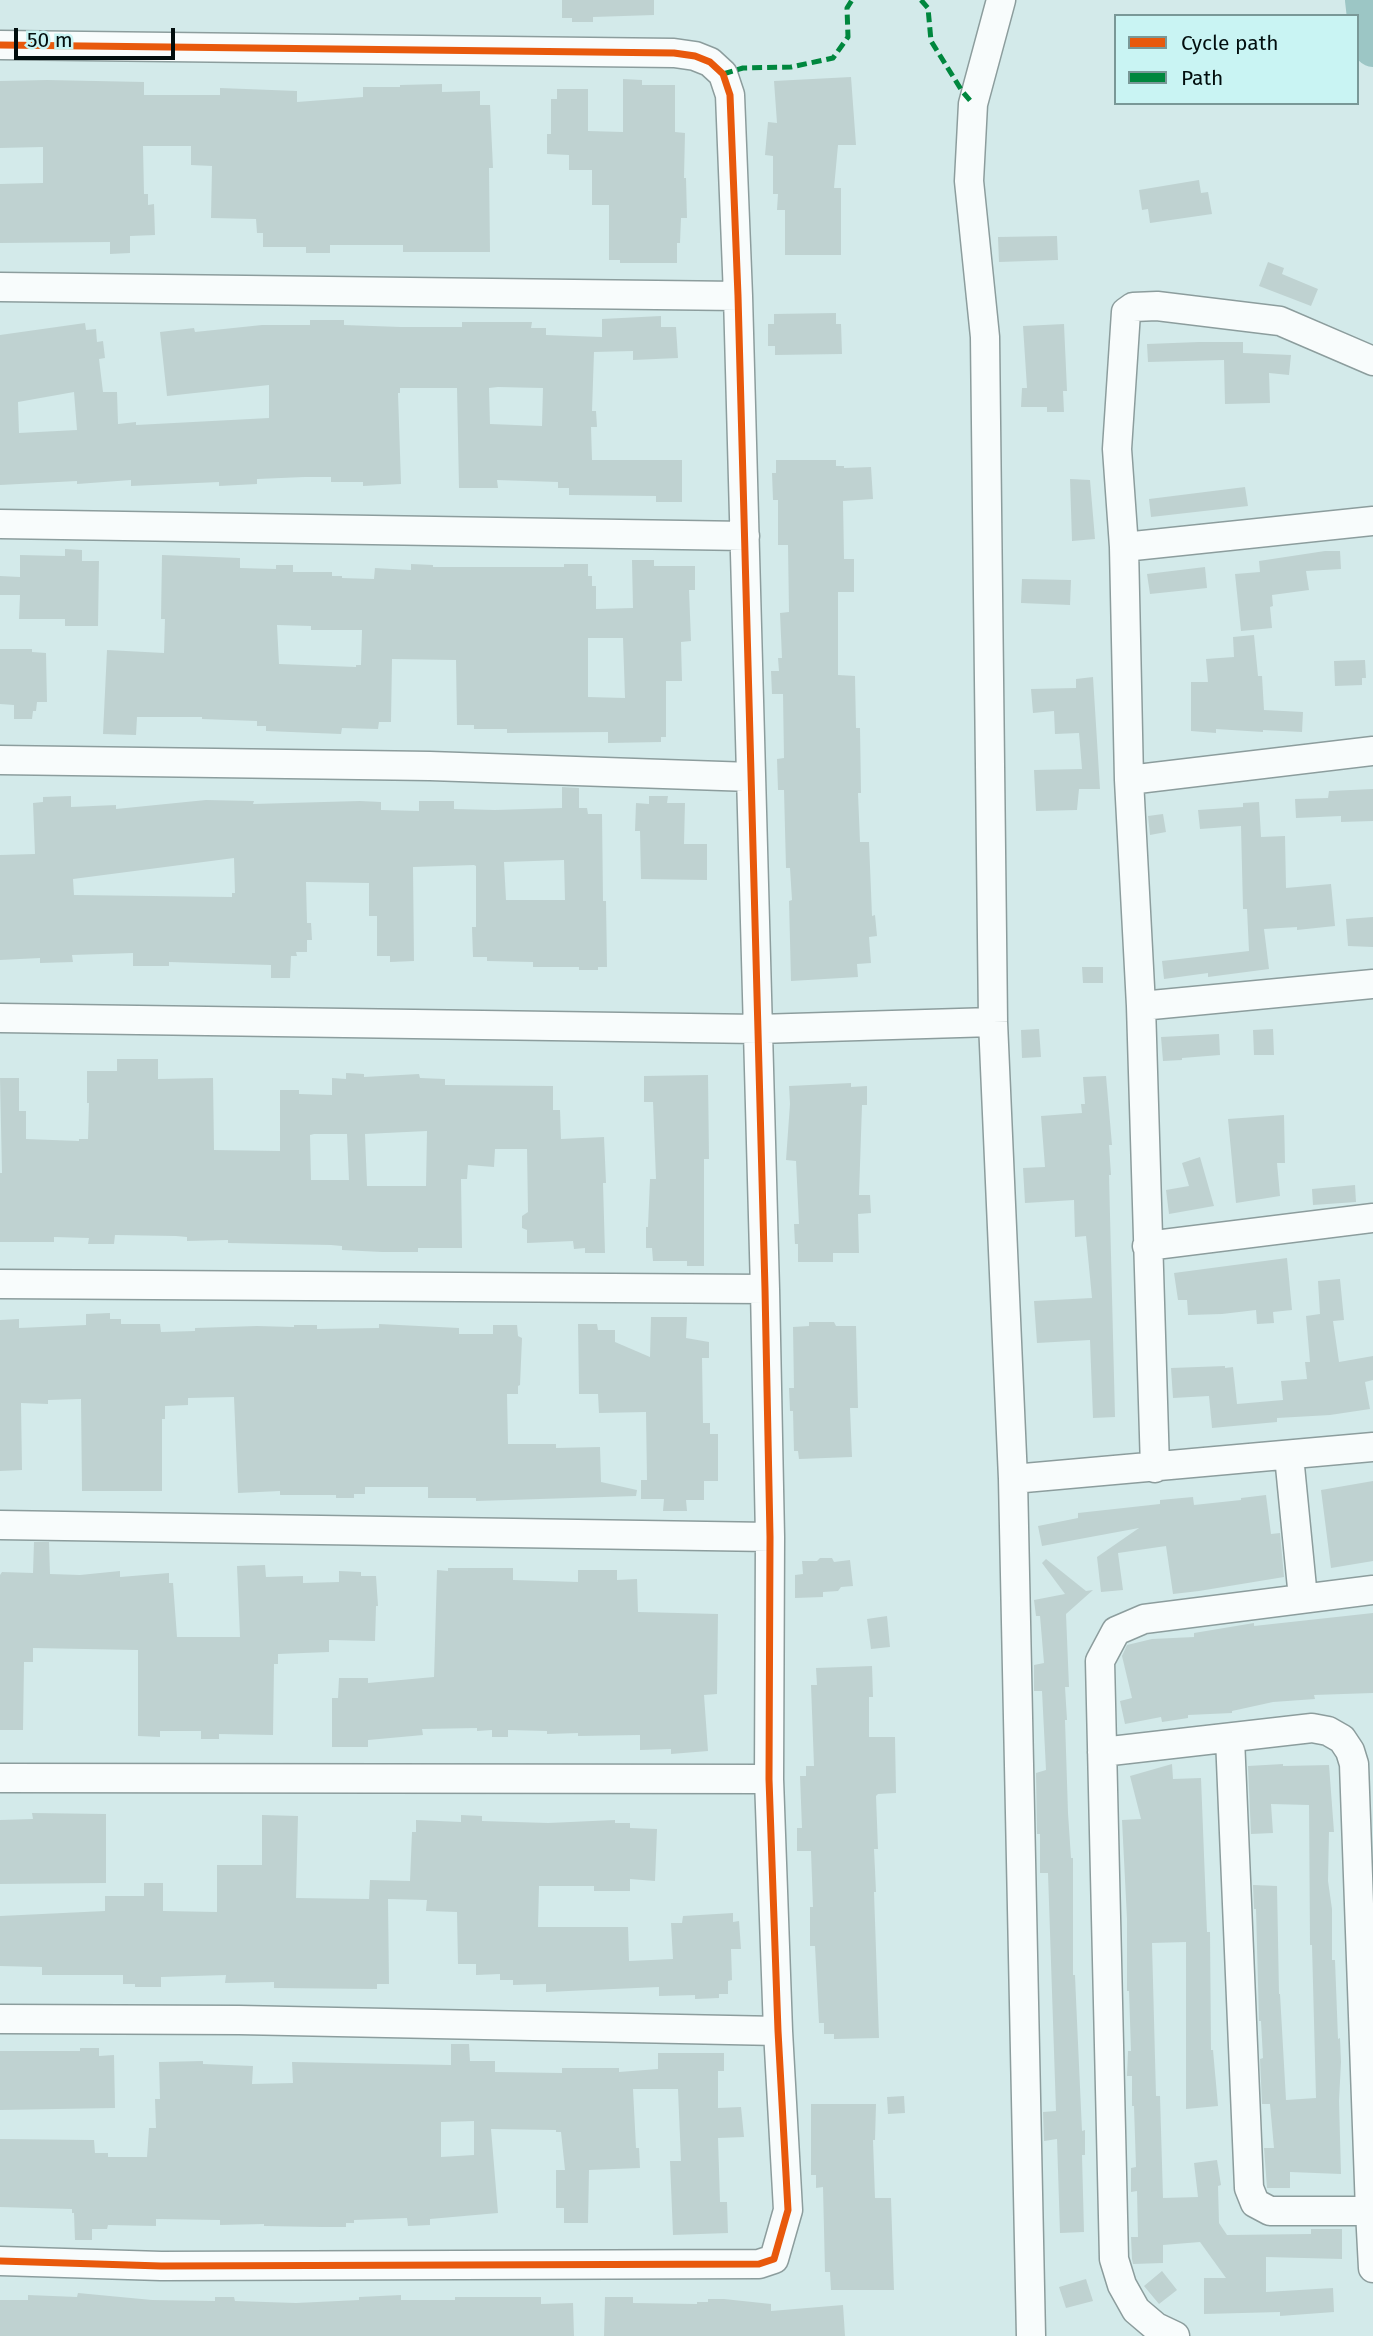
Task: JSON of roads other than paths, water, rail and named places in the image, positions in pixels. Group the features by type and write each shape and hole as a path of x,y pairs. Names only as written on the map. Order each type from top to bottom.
{"street":[{"path":"1001,0 973,104 969,181 985,337 993,1022 1013,1479 1031,2336"},
{"path":"0,45 674,53 695,56 710,62 723,74 730,95 738,296 765,1289 770,1537 769,1779 778,2031 788,2210 774,2259 759,2264 161,2266 0,2261"},
{"path":"0,287 738,296"},
{"path":"1154,1468 1141,1006 1129,780 1124,547 1117,449 1126,312 1133,307 1157,306 1280,321 1373,361"},
{"path":"1124,547 1373,521"},
{"path":"0,524 745,536"},
{"path":"1129,780 1373,751"},
{"path":"0,760 430,766 751,777"},
{"path":"1141,1006 1373,985"},
{"path":"0,1018 758,1029 993,1022"},
{"path":"1147,1246 1373,1218"},
{"path":"0,1284 765,1289"},
{"path":"1013,1479 1373,1447"},
{"path":"1289,1456 1303,1598"},
{"path":"0,1525 770,1537"},
{"path":"1175,2336 1156,2327 1136,2310 1122,2285 1114,2259 1100,1661 1116,1631 1144,1619 1373,1590"},
{"path":"1102,1752 1312,1728 1328,1731 1342,1739 1350,1751 1354,1764 1373,2268"},
{"path":"1230,1738 1249,2188 1255,2203 1270,2211 1370,2211"},
{"path":"0,1779 769,1779"},
{"path":"0,2020 252,2020 778,2031"}],"waterway":[{"path":"1364,0 1368,35 1373,48"}]}
